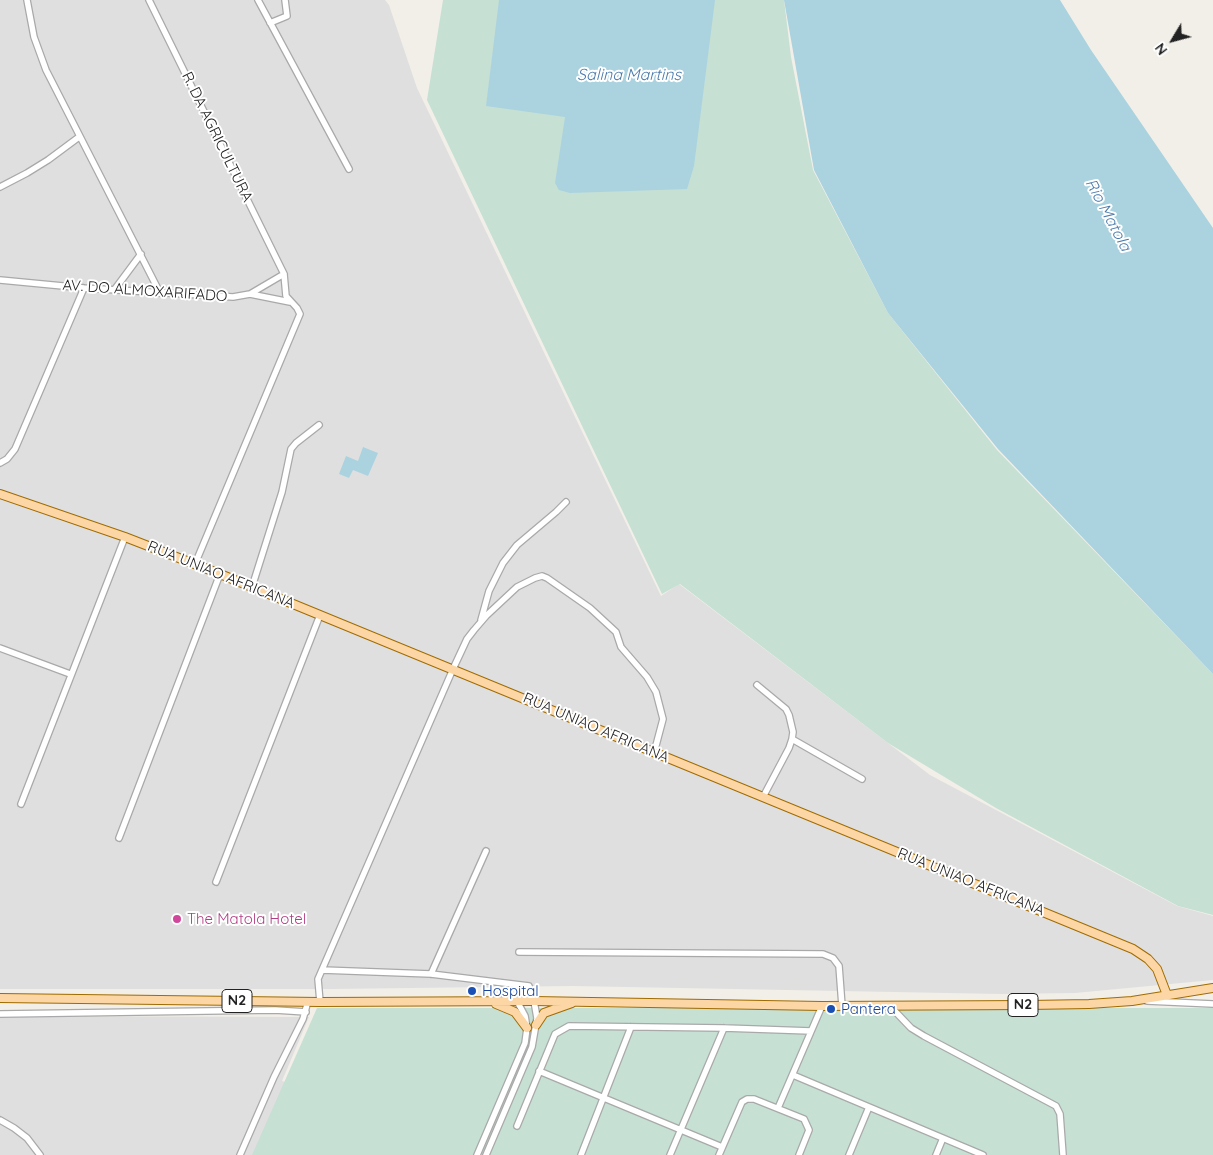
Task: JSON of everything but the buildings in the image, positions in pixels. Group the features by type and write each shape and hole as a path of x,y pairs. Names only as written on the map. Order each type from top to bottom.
{"main road":[{"name":"RUA UNIAO AFRICANA","path":"0,494 125,537 220,574 1133,949 1157,968 1167,995"},
{"name":"N2","path":"0,998 320,1002 534,1000 890,1006 1089,1004 1132,1000 1213,988"},
{"path":"488,1001 507,1007 515,1012 527,1028"},
{"path":"536,1025 544,1013 578,1001"}],"street":[{"path":"27,0 34,37 46,70 160,293"},
{"name":"R. DA AGRICULTURA","path":"149,0 284,274 286,296 298,308 300,314 194,564"},
{"path":"258,0 348,169"},
{"path":"270,23 286,16 285,0"},
{"path":"0,187 48,160 79,137"},
{"path":"115,289 141,254"},
{"name":"AV. DO ALMOXARIFADO","path":"0,280 84,288 233,297 250,294 284,274"},
{"path":"0,463 7,459 14,449 84,288"},
{"path":"250,294 290,302"},
{"path":"252,587 282,492 291,449 319,425"},
{"path":"480,622 489,591 503,563 518,545 566,502"},
{"path":"20,804 125,537"},
{"path":"119,838 220,574"},
{"path":"320,1002 318,979 453,669 468,639 480,622 525,582 542,576 547,578 590,608 616,632 621,647 656,692 663,719 654,753"},
{"path":"216,882 320,615"},
{"path":"0,648 70,674"},
{"path":"757,685 786,709 790,720 792,739 763,797"},
{"path":"792,739 862,780"},
{"path":"431,974 486,852"},
{"path":"519,952 824,954 833,958 839,966 842,1006"},
{"path":"322,970 431,974 529,986 534,1000 536,1025 532,1046 486,1155"},
{"path":"1132,1000 1213,1004"},
{"path":"240,1155 274,1077 306,1012 308,1001"},
{"path":"477,1155 525,1044 527,1028 525,1016 517,1001"},
{"path":"778,1108 822,1006"},
{"path":"890,1006 911,1028 924,1036 1056,1106 1060,1114 1062,1155"},
{"path":"0,1014 275,1010 306,1012"},
{"path":"517,1126 556,1034 569,1026 811,1031"},
{"path":"581,1155 632,1027"},
{"path":"670,1155 724,1028"},
{"path":"540,1071 722,1147"},
{"path":"793,1075 983,1155"},
{"path":"719,1155 742,1102 747,1099 754,1099 804,1119 808,1124 809,1130 799,1155"},
{"path":"849,1155 869,1107"},
{"path":"0,1120 27,1138 40,1155"},
{"path":"936,1155 943,1138"}],"shaded area":[{"path":"0,0 385,0 389,5 417,88 661,596 679,584 930,775 1177,906 1213,916 1213,980 1075,993 1001,994 572,986 331,989 0,989"},
{"path":"0,1016 309,1017 282,1081 332,1095 301,1155 0,1155"}],"green space":[{"path":"443,0 784,0 791,57 813,170 888,313 997,450 1213,674 1213,915 1178,906 996,808 888,743 680,584 662,594 427,100"},
{"path":"317,1008 1213,1008 1213,1155 252,1155"}],"water":[{"name":"Salina Martins","path":"499,0 715,0 694,166 687,189 570,193 559,190 555,183 565,117 486,106"},
{"name":"Rio Matola","path":"784,0 1060,0 1091,50 1213,228 1213,674 998,449 888,313 814,170"},
{"path":"363,447 378,453 368,476 353,470 349,478 339,474 346,456 358,461"}],"place":[{"name":"The Matola Hotel","path":"177,919"},
{"name":"Hospital","path":"472,991"},
{"name":"Pantera","path":"831,1009"}]}
